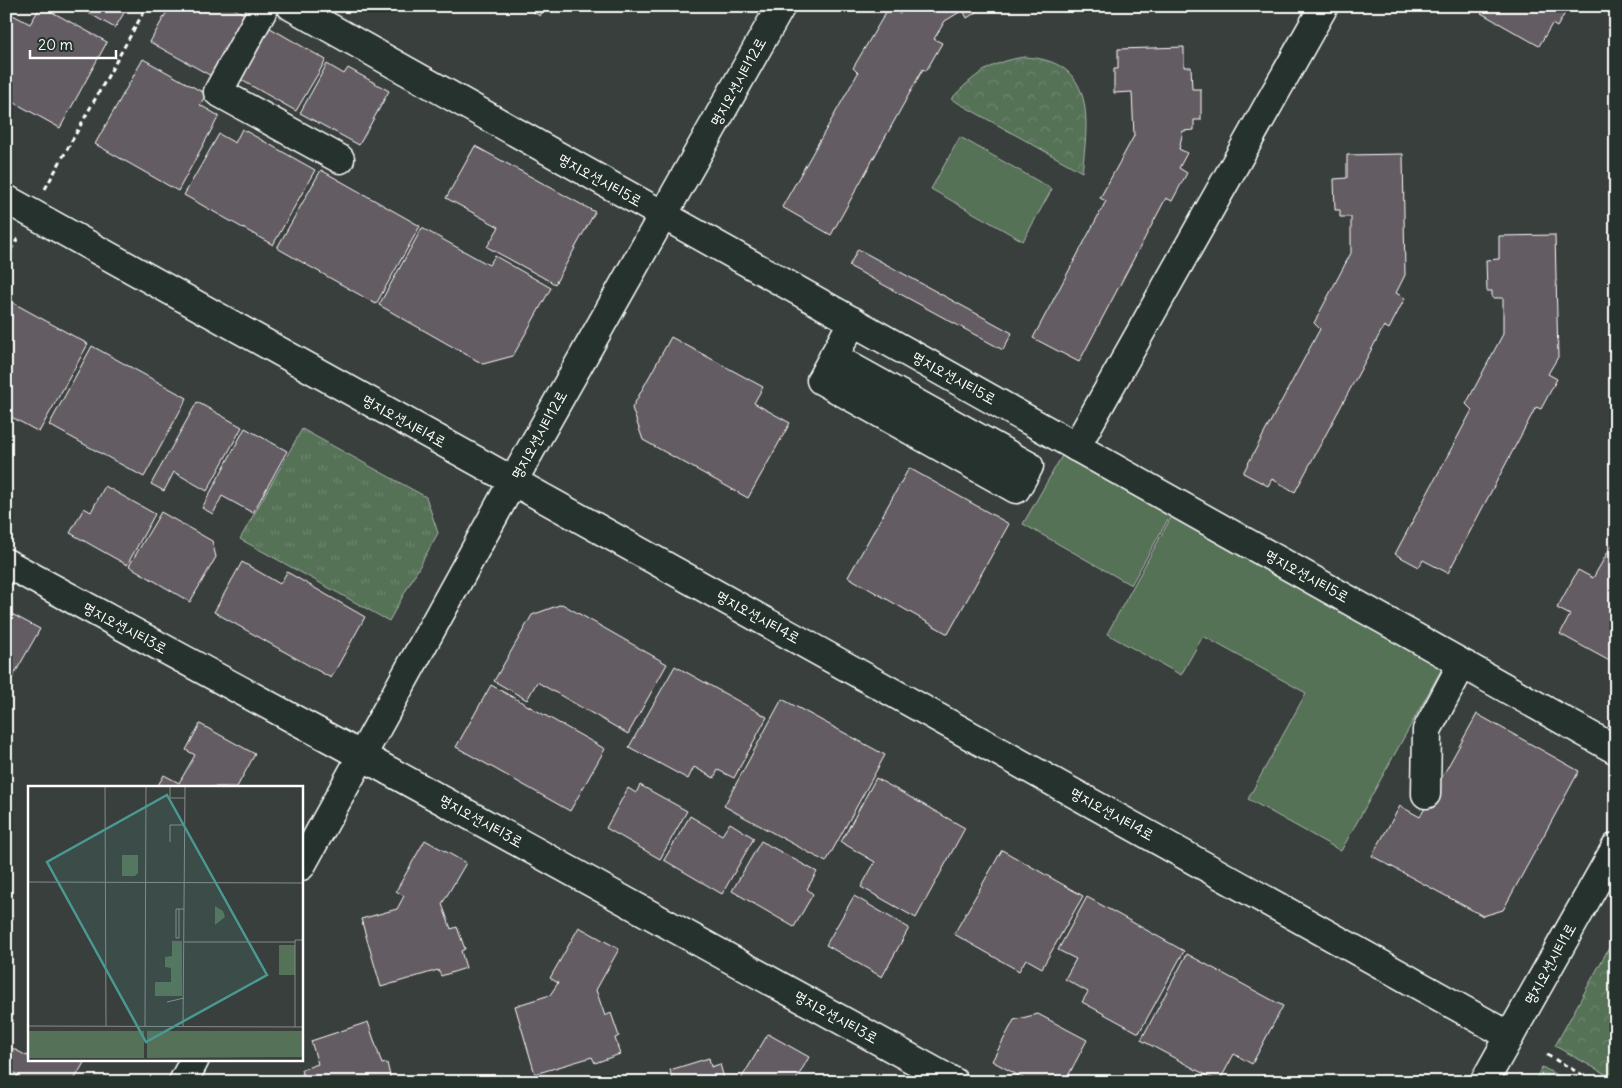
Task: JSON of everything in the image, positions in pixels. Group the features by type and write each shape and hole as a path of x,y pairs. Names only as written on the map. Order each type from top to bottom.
{"street":[{"path":"265,6 218,92 340,160"},
{"name":"명지오션시티5로","path":"291,6 1616,750"},
{"name":"명지오션시티12로","path":"302,864 513,481 781,6"},
{"path":"1076,447 1324,6"},
{"name":"명지오션시티4로","path":"6,199 1510,1036"},
{"path":"833,357 1029,466 1016,489 821,380 833,357 853,321"},
{"name":"명지오션시티3로","path":"6,563 362,756 954,1082"},
{"path":"1426,794 1427,730 1462,664"},
{"name":"명지오션시티1로","path":"1484,1082 1616,847"},
{"path":"182,1082 194,1060"}],"path":[{"path":"32,213 147,6"},
{"path":"1546,1056 1594,1082"}],"green space":[{"path":"1024,57 1047,61 1064,69 1075,80 1082,95 1085,113 1086,132 1082,172 951,99 967,83 992,66"},
{"path":"960,137 1052,189 1023,241 931,189"},
{"path":"302,429 426,497 438,533 389,621 240,539"},
{"path":"1063,454 1171,514 1131,585 1023,524"},
{"path":"1173,514 1444,665 1341,851 1248,799 1306,693 1203,636 1181,675 1107,634"},
{"path":"1616,935 1616,1080 1555,1046"},
{"path":"1542,1067 1570,1082 1534,1082"}],"building":[{"path":"41,6 107,42 60,128 6,98 6,18 9,13 30,24"},
{"path":"76,6 128,6 115,28"},
{"path":"170,6 230,6 249,17 215,78 150,42"},
{"path":"523,6 546,6 540,16"},
{"path":"904,6 986,6 967,18 963,10 945,21 934,39 942,43 926,71 923,69 831,235 782,207 858,73 853,68 889,7 900,14 905,9"},
{"path":"1485,6 1569,6 1557,27 1552,24 1539,46 1481,13"},
{"path":"265,25 326,60 296,111 236,77"},
{"path":"1184,47 1184,67 1191,67 1192,89 1201,89 1201,120 1194,120 1194,130 1183,131 1179,149 1187,153 1179,168 1187,173 1172,201 1166,198 1079,362 1033,338 1106,201 1100,198 1134,136 1132,92 1114,93 1114,69 1118,69 1118,49"},
{"path":"143,59 206,94 200,105 219,116 178,191 95,144"},
{"path":"327,64 344,74 348,68 389,91 359,145 300,113"},
{"path":"242,129 315,170 273,245 184,195 219,134 235,143"},
{"path":"475,146 595,212 555,284 487,247 499,227 446,198"},
{"path":"1403,154 1405,275 1396,293 1405,298 1389,329 1384,326 1295,492 1272,479 1268,486 1243,473 1320,329 1314,323 1351,253 1351,217 1340,217 1340,210 1335,210 1334,179 1347,178 1347,155"},
{"path":"321,170 420,226 376,304 277,248"},
{"path":"422,228 489,265 495,256 551,288 513,356 483,364 379,305"},
{"path":"1555,235 1558,357 1548,374 1557,379 1541,409 1536,407 1448,573 1423,560 1419,567 1395,554 1472,410 1466,404 1503,334 1503,298 1492,298 1492,291 1487,291 1486,260 1499,259 1499,236"},
{"path":"858,249 1012,333 1003,350 849,266"},
{"path":"6,299 88,344 39,432 6,414"},
{"path":"671,337 763,387 754,403 790,423 748,498 643,440 632,408"},
{"path":"92,346 187,398 144,477 49,425"},
{"path":"197,402 242,427 207,491 174,472 164,491 151,484"},
{"path":"245,428 287,451 253,513 222,496 213,514 202,508"},
{"path":"909,468 1009,524 948,634 848,577"},
{"path":"105,486 155,514 127,565 70,533 84,508 91,512"},
{"path":"161,512 212,541 216,557 190,602 129,566"},
{"path":"1616,538 1615,664 1560,634 1570,615 1557,608 1578,570 1593,578"},
{"path":"242,562 280,584 287,572 365,617 331,678 214,612"},
{"path":"562,604 667,664 628,734 537,682 527,700 494,681 532,615"},
{"path":"6,611 40,629 6,689"},
{"path":"675,666 767,717 734,778 718,770 714,778 694,767 688,779 629,747"},
{"path":"491,685 605,749 570,811 456,747"},
{"path":"782,699 885,755 826,862 724,806"},
{"path":"1477,714 1579,771 1503,910 1483,916 1372,856 1400,806 1420,817"},
{"path":"200,724 255,754 238,786 158,786 164,775 179,783 195,755 186,750"},
{"path":"876,778 965,828 916,918 861,887 875,862 841,842"},
{"path":"640,785 687,811 660,859 606,828 628,788 636,793"},
{"path":"690,816 722,835 730,823 754,838 722,894 664,860"},
{"path":"425,840 466,863 442,904 451,929 457,927 465,949 461,951 466,968 441,976 438,970 381,987 361,919 397,909 404,896 396,891"},
{"path":"761,841 817,872 807,889 813,894 794,927 732,891"},
{"path":"1002,850 1083,896 1042,968 1026,959 1019,971 954,934"},
{"path":"854,896 909,928 882,977 826,945"},
{"path":"1087,897 1184,951 1139,1033 1082,1002 1088,992 1065,979 1076,959 1058,950"},
{"path":"579,927 619,949 596,990 605,1016 611,1013 619,1036 615,1038 620,1054 595,1063 592,1057 535,1074 515,1006 550,995 558,983 550,978"},
{"path":"1187,954 1283,1006 1252,1064 1234,1054 1219,1082 1141,1040"},
{"path":"1038,1014 1087,1040 1065,1082 1030,1082 992,1061 1014,1020"},
{"path":"368,1022 382,1064 387,1063 391,1080 396,1082 305,1082 301,1070 318,1064 311,1041"},
{"path":"768,1034 809,1057 795,1082 733,1082 741,1079"},
{"path":"12,1048 28,1055 28,1060 85,1060 73,1082 14,1082 18,1075 6,1068 6,1059"},
{"path":"709,1058 711,1067 720,1064 725,1082 673,1082 670,1070"}]}
